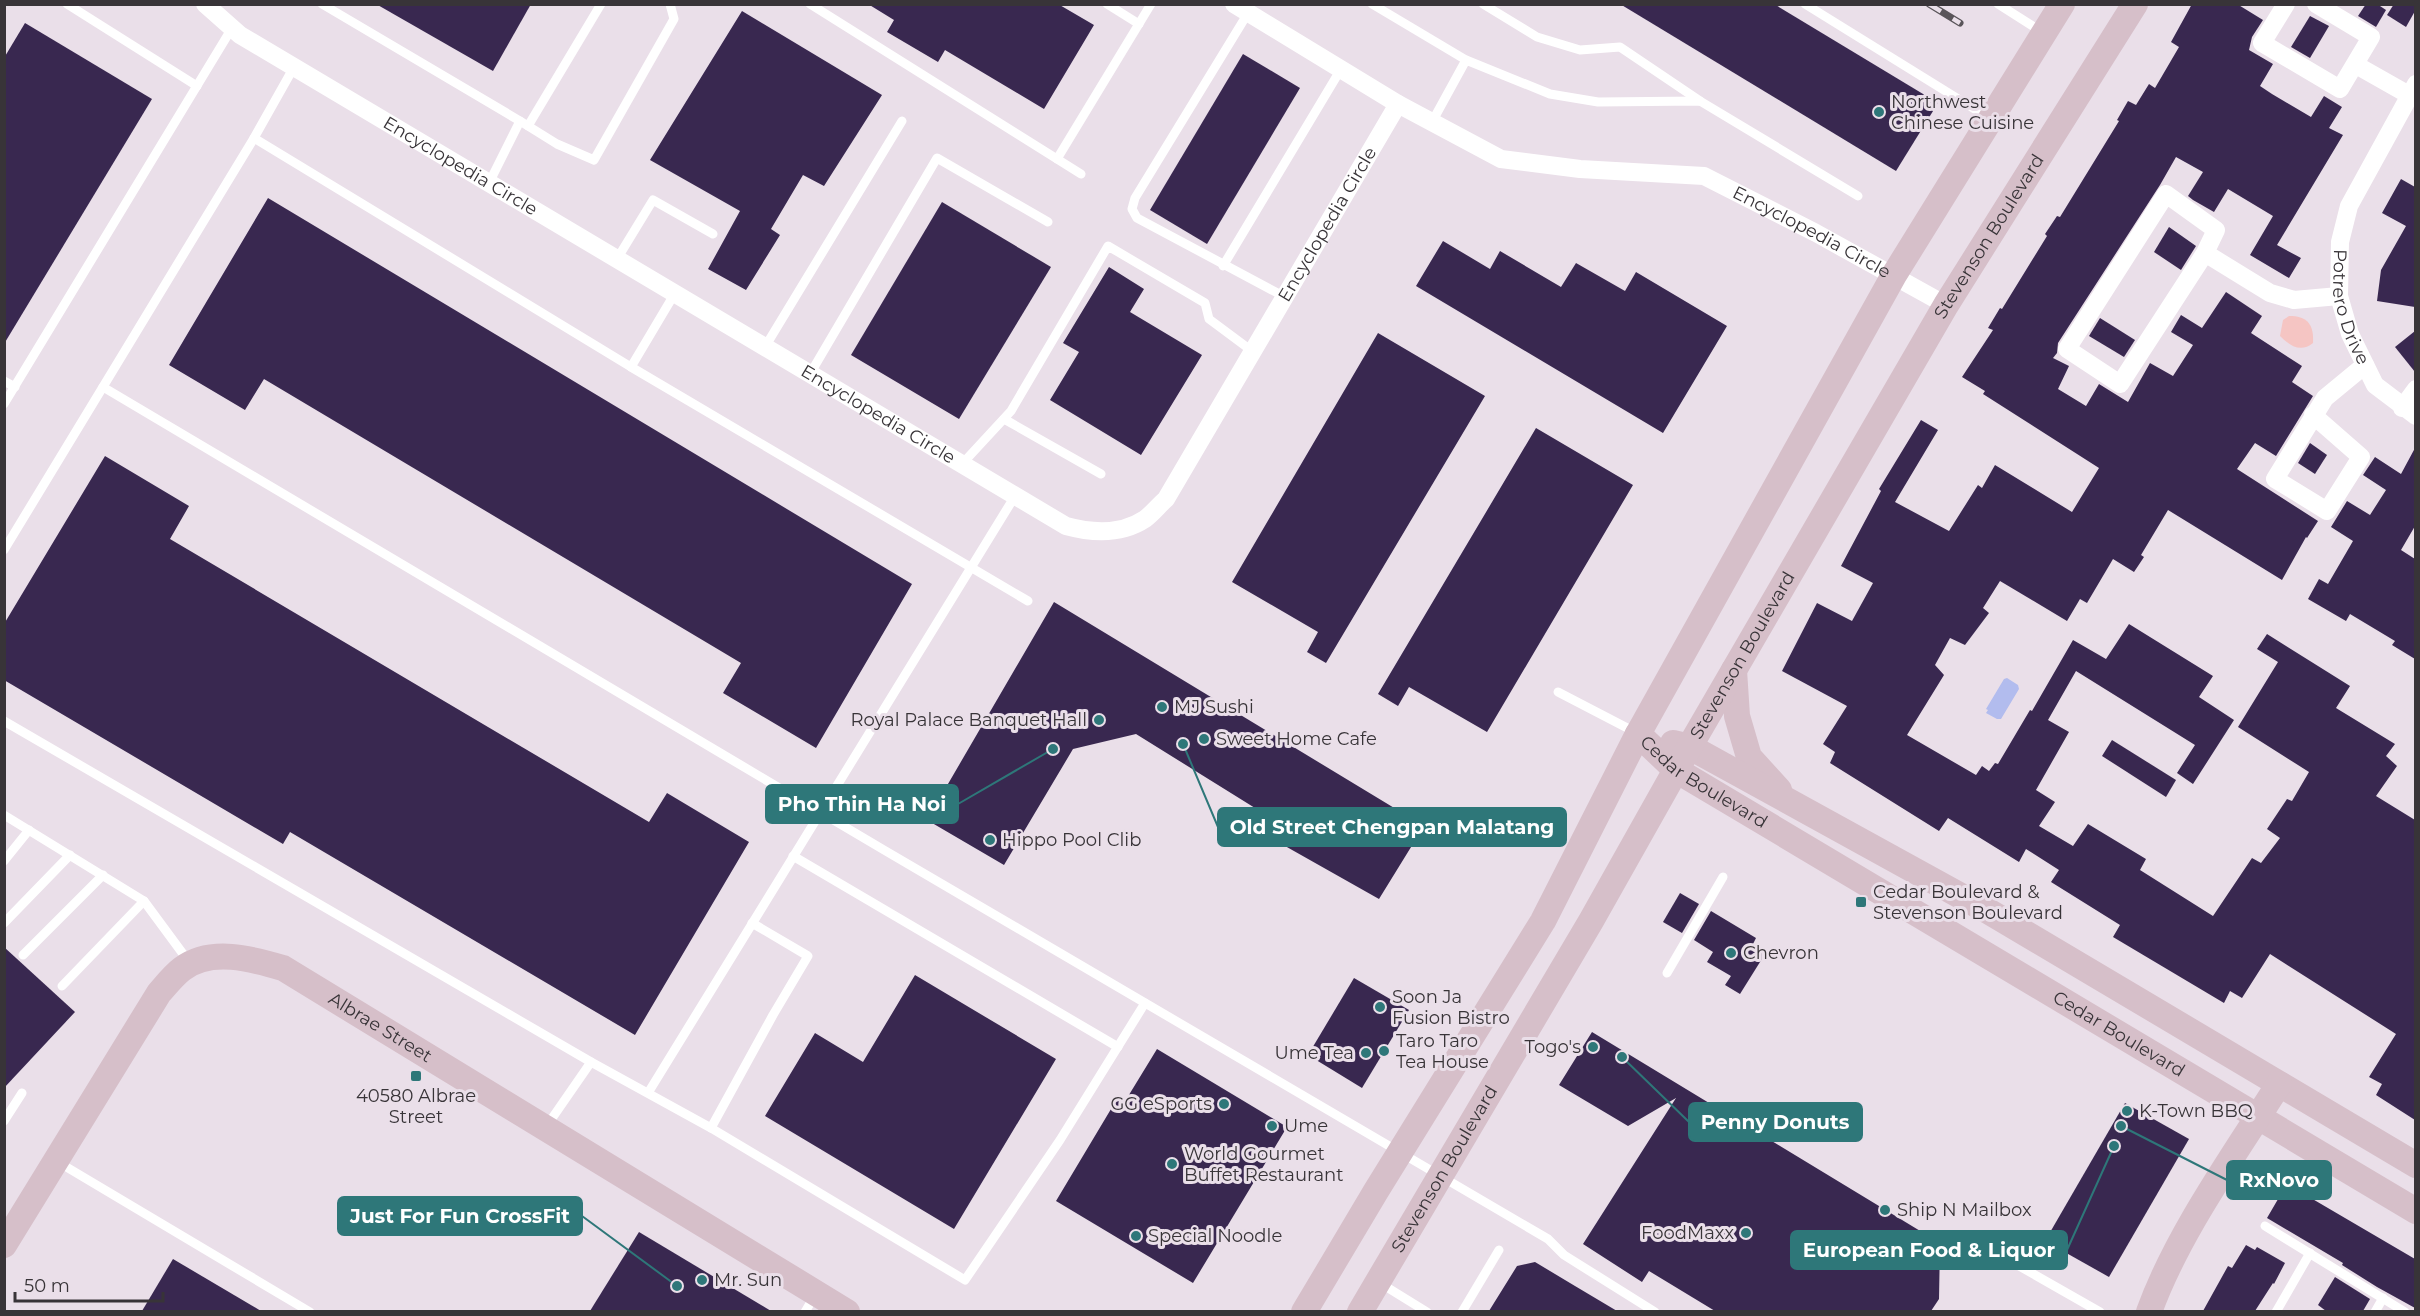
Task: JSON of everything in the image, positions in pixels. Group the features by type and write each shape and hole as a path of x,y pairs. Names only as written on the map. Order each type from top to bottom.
{"main road":[{"path":"1304,1311 1543,921 1638,734 1894,276 2062,4"},
{"name":"Stevenson Boulevard","path":"1360,1311 1591,921 1946,305 2135,4"},
{"path":"1734,670 1737,716 1749,758 1793,805"},
{"name":"Cedar Boulevard","path":"1638,734 1690,747 1988,911 2415,1165"},
{"name":"Cedar Boulevard","path":"1638,734 1676,770 2415,1210"},
{"name":"Albrae Street","path":"11,1230 159,993 190,964 212,958 246,957 283,968 546,1127 811,1302 847,1311"},
{"path":"2149,1311 2193,1224 2278,1084"}],"street":[{"name":"Encyclopedia Circle","path":"206,4 240,35 1066,526 1089,532 1118,530 1144,519 1166,499 1398,104"},
{"path":"2286,4 2262,43 2340,89 2371,38 2316,4"},
{"name":"Encyclopedia Circle","path":"1241,9 1398,104 1501,159 1580,169 1704,176 1816,233 1946,305"},
{"path":"2356,65 2412,90"},
{"name":"Potrero Drive","path":"2409,412 2375,385 2350,334 2339,296 2340,242 2349,206 2412,90"},
{"path":"2166,194 2216,230 2205,254 2120,384 2067,349 2166,194"},
{"path":"2205,254 2270,293 2294,300 2339,296"},
{"path":"2313,415 2361,457 2327,511 2275,479 2313,415 2325,398 2365,365"},
{"path":"2409,412 2415,389"}],"lane":[{"path":"67,4 197,86"},
{"path":"322,4 557,144 594,160 674,20 670,4"},
{"path":"489,183 601,4"},
{"path":"810,4 1081,174"},
{"path":"1107,4 1139,24"},
{"path":"1057,159 1151,4"},
{"path":"1371,4 1466,60 1551,94 1598,102 1700,101"},
{"path":"1805,4 1991,119"},
{"path":"1998,4 2044,33"},
{"path":"1488,6 1538,37 1580,50 1620,47 1700,101 1858,196"},
{"path":"1241,9 1135,198 1132,209 1137,218 1223,266 1285,297"},
{"path":"4,405 232,28"},
{"path":"1432,122 1466,60"},
{"path":"4,550 254,138 294,67"},
{"path":"1223,266 1341,69"},
{"path":"765,347 902,121"},
{"path":"254,138 631,367 1028,601"},
{"path":"810,374 937,158 1048,222"},
{"path":"617,259 653,200 713,234"},
{"path":"962,464 1011,411 1108,246 1205,303 1209,319 1252,351"},
{"path":"631,367 675,293"},
{"path":"4,381 15,387"},
{"path":"104,387 820,812 1548,1239 1564,1255 1655,1311"},
{"path":"1004,419 1101,474"},
{"path":"648,1093 1015,496"},
{"path":"1558,692 1638,734"},
{"path":"4,721 591,1062 711,1128 965,1280 1060,1140 1145,1003"},
{"path":"4,815 144,901 190,964"},
{"path":"4,861 29,830"},
{"path":"4,923 70,855"},
{"path":"793,856 1118,1047"},
{"path":"23,955 103,875"},
{"path":"1667,973 1723,877"},
{"path":"62,986 144,901"},
{"path":"711,1128 772,1015 808,956 752,923"},
{"path":"546,1127 591,1062"},
{"path":"4,1121 21,1094"},
{"path":"56,1161 310,1311"},
{"path":"2265,1226 2405,1311"},
{"path":"1963,1237 2100,1311"},
{"path":"1462,1311 1499,1250"},
{"path":"2276,1311 2310,1253"},
{"path":"1378,1281 1427,1311"},
{"path":"2375,1311 2383,1298"}],"shaded area":[{"path":"2289,316 2296,316 2308,323 2312,331 2313,343 2300,348 2288,343 2280,336 2283,320"}],"water":[{"path":"2007,678 2018,685 2019,689 2001,719 1997,719 1986,713 1988,710 1986,709 2004,679"}],"building":[{"path":"376,4 531,4 493,71"},
{"path":"868,4 1058,4 1094,25 1044,109 945,50 938,62 887,32 894,20"},
{"path":"1620,4 1774,4 1938,103 1896,171"},
{"path":"2192,4 2237,4 2263,20 2252,37 2249,50 2273,64 2260,86 2311,117 2324,96 2342,107 2329,128 2343,135 2277,245 2301,258 2289,278 2250,255 2273,216 2228,189 2214,212 2193,200 2188,196 2203,172 2176,157 2058,343 2057,353 2053,358 2069,366 2058,389 2086,406 2099,384 2128,402 2150,363 2173,376 2193,345 2171,332 2181,315 2202,328 2226,292 2262,316 2251,333 2302,366 2292,382 2313,396 2276,456 2255,443 2237,469 2318,521 2306,537 2282,580 2168,510 2141,555 2144,557 2134,572 2113,559 2087,603 2080,599 2067,621 2000,581 1983,608 1989,613 1965,645 1950,638 1935,665 1944,675 1907,735 1976,775 1982,766 1989,771 1995,763 1998,764 2030,710 2032,711 2073,640 2106,659 2129,624 2213,676 2199,697 2234,720 2193,784 2177,773 2195,745 2076,671 2048,720 2069,732 2036,790 2055,802 2039,826 2073,846 2088,824 2146,859 2140,870 2213,916 2252,858 2261,863 2280,838 2267,829 2287,799 2292,801 2309,772 2238,727 2278,662 2257,649 2267,634 2350,686 2336,708 2395,744 2386,756 2397,766 2376,796 2415,820 2415,1120 2376,1095 2382,1084 2369,1077 2396,1034 2270,954 2242,998 2230,991 2224,1003 2113,937 2120,925 2051,882 2059,870 2026,849 2019,862 1948,818 1939,831 1830,763 1835,752 1823,744 1847,706 1782,671 1817,603 1852,621 1873,583 1841,566 1881,491 1879,489 1921,420 1938,430 1895,502 1949,531 1978,485 1982,488 1995,465 2072,512 2099,468 1983,394 1985,391 1962,377 1993,330 1988,328 2000,308 2002,309 2047,236 2045,234 2057,216 2060,217 2119,121 2117,120 2128,101 2136,105 2149,84 2155,88 2179,47 2171,42"},
{"path":"2366,4 2377,4 2386,10 2376,27 2358,16"},
{"path":"2394,4 2415,4 2415,11 2406,27 2387,15"},
{"path":"742,11 882,95 824,186 803,175 771,229 780,235 746,290 708,269 740,211 650,160"},
{"path":"2310,16 2329,26 2310,58 2291,47"},
{"path":"25,23 152,99 4,344 4,58"},
{"path":"1243,54 1300,88 1207,244 1150,210"},
{"path":"2401,179 2415,187 2415,307 2377,301 2381,270 2406,226 2382,213"},
{"path":"268,198 912,584 816,748 723,693 741,663 264,379 245,410 169,365"},
{"path":"942,202 1051,267 959,419 851,355"},
{"path":"2169,227 2196,246 2181,270 2154,252"},
{"path":"1443,241 1490,269 1500,251 1561,287 1576,263 1625,291 1636,272 1727,326 1663,433 1416,286"},
{"path":"1109,267 1144,289 1130,312 1202,355 1141,455 1050,400 1079,352 1063,343"},
{"path":"2100,318 2135,340 2124,357 2089,336"},
{"path":"2415,331 2415,372 2395,347"},
{"path":"1378,333 1485,396 1326,663 1307,652 1318,632 1232,582"},
{"path":"1536,428 1633,485 1487,732 1409,687 1398,706 1378,694"},
{"path":"2310,443 2327,455 2315,474 2298,463"},
{"path":"2415,448 2415,526 2401,550 2415,559 2415,659 2392,645 2395,641 2350,614 2346,621 2308,599 2319,579 2328,584 2353,541 2331,527 2347,501 2370,515 2386,490 2363,475 2375,457 2401,474"},
{"path":"105,456 189,506 170,539 649,822 667,793 749,842 635,1035 290,832 283,844 4,680 4,624"},
{"path":"1054,602 1424,826 1379,899 1262,833 1255,808 1136,734 1073,749 1004,865 927,820"},
{"path":"2112,740 2176,780 2166,797 2102,756"},
{"path":"1680,893 1699,904 1682,933 1663,922"},
{"path":"1711,911 1756,938 1752,946 1765,954 1740,994 1725,985 1731,976 1707,962 1713,952 1694,940"},
{"path":"4,947 75,1012 4,1088"},
{"path":"915,975 1056,1059 954,1229 765,1116 815,1033 863,1062"},
{"path":"1354,978 1409,1010 1362,1088 1308,1055"},
{"path":"1592,1032 1940,1243 1939,1299 1931,1311 1715,1311 1649,1271 1642,1282 1583,1244 1676,1098 1628,1126 1559,1085"},
{"name":"World Gourmet Buffet Restaurant","path":"1157,1049 1287,1127 1193,1283 1056,1201 1117,1099 1124,1103"},
{"path":"2125,1103 2189,1139 2109,1277 2045,1241"},
{"path":"2288,1182 2305,1192 2304,1194 2415,1259 2415,1308 2377,1287 2342,1265 2343,1263 2267,1218"},
{"path":"639,1232 771,1311 590,1311"},
{"path":"2246,1245 2255,1250 2257,1247 2285,1263 2274,1284 2255,1311 2203,1311 2228,1266 2232,1268"},
{"path":"173,1259 261,1311 142,1311"},
{"path":"1535,1262 1617,1311 1489,1311 1517,1266"},
{"path":"2335,1277 2370,1299 2363,1311 2326,1311 2318,1305"}],"railway":[{"path":"1929,4 1960,23"}],"place":[{"name":"Northwest Chinese Cuisine","path":"1879,112"},
{"name":"MJ Sushi","path":"1162,707"},
{"name":"Royal Palace Banquet Hall","path":"1099,720"},
{"name":"Sweet Home Cafe","path":"1204,739"},
{"name":"Old Street Chengpan Malatang","path":"1183,744"},
{"name":"Pho Thin Ha Noi","path":"1053,749"},
{"name":"Hippo Pool Clib","path":"990,840"},
{"name":"Cedar Boulevard & Stevenson Boulevard","path":"1861,902"},
{"name":"Chevron","path":"1731,953"},
{"name":"Soon Ja Fusion Bistro","path":"1380,1007"},
{"name":"Togo's","path":"1593,1047"},
{"name":"Taro Taro Tea House","path":"1384,1051"},
{"name":"Ume Tea","path":"1366,1053"},
{"name":"Penny Donuts","path":"1622,1057"},
{"name":"40580 Albrae Street","path":"416,1076"},
{"name":"GG eSports","path":"1224,1104"},
{"name":"K-Town BBQ","path":"2127,1111"},
{"name":"Ume","path":"1272,1126"},
{"name":"RxNovo","path":"2121,1126"},
{"name":"European Food & Liquor","path":"2114,1146"},
{"name":"World Gourmet Buffet Restaurant","path":"1172,1164"},
{"name":"Ship N Mailbox","path":"1885,1210"},
{"name":"FoodMaxx","path":"1746,1233"},
{"name":"Special Noodle","path":"1136,1236"},
{"name":"Mr. Sun","path":"702,1280"},
{"name":"Just For Fun CrossFit","path":"677,1286"}]}
